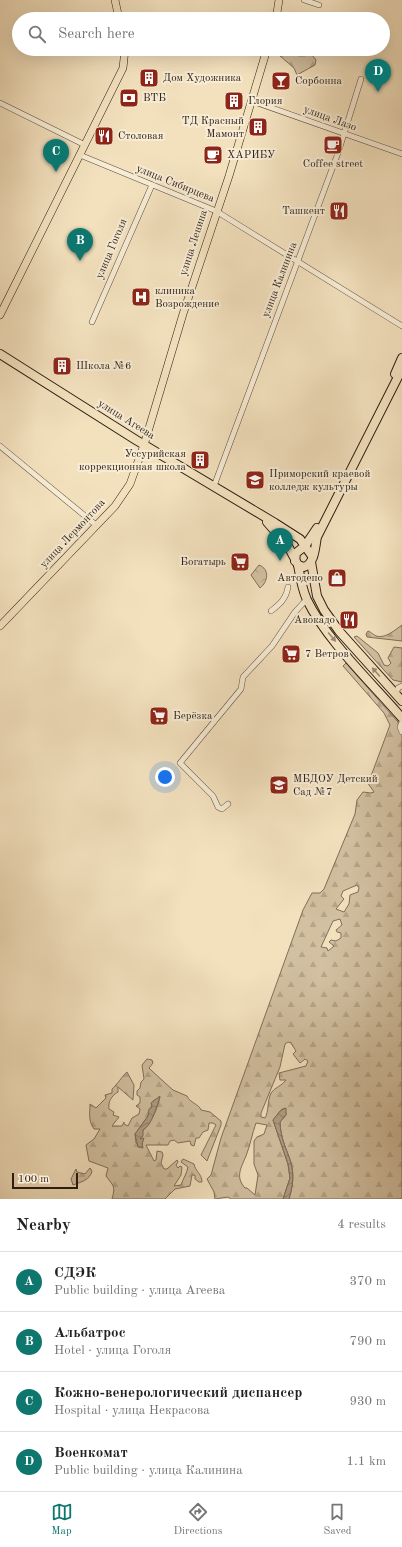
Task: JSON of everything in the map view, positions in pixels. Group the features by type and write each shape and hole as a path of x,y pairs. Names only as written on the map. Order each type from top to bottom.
{"highway":[{"name":"улица Агеева","path":"0,354 144,445 300,539 312,559"},
{"path":"312,559 304,567 296,563 296,553 305,546 317,528 373,419 402,358"},
{"path":"402,369 317,537 312,559 317,596 324,610 339,631 402,701"},
{"name":"улица Агеева","path":"261,515 288,546 296,563 301,584 307,599 326,630 402,718"}],"main road":[{"path":"114,0 117,12"},
{"path":"277,12 279,0"},
{"path":"0,315 123,68 124,56"},
{"name":"улица Ленина","path":"144,445 176,336 252,101 265,56"},
{"name":"улица Лермонтова","path":"0,626 123,496 144,445"}],"street":[{"path":"304,0 319,5"},
{"name":"улица Калинина","path":"214,486 338,153 361,79"},
{"name":"улица Лазо","path":"252,101 402,154"},
{"path":"0,103 85,145"},
{"name":"улица Сибирцева","path":"80,155 216,211 402,326"},
{"name":"улица Гоголя","path":"92,322 152,184"},
{"path":"0,446 96,525"},
{"path":"271,611 283,602 287,596 288,587"},
{"path":"228,804 222,809 218,807 213,796 180,763 241,689 243,677 272,646 307,599"},
{"path":"396,694 398,688 402,686"},
{"path":"402,722 400,727 402,732"}],"green space":[{"path":"280,56 313,56 316,60 315,65 297,75 294,68"},
{"path":"259,565 265,569 267,576 265,582 260,588 251,575"},
{"path":"402,625 402,641 367,637 366,634 368,631 379,637 383,636 390,634"},
{"path":"357,636 378,653 384,665 388,666 391,663 388,658 394,647 402,648 402,682 393,680 354,637"},
{"path":"346,663 398,722 399,730 402,730 402,1199 289,1199 293,1175 292,1166 281,1133 280,1122 286,1115 285,1108 281,1110 273,1120 288,1164 290,1178 283,1199 231,1199 228,1197 215,1199 214,1192 207,1179 211,1175 221,1138 303,910 312,893 320,893 324,889 355,814 357,800 363,792 374,792 367,782 368,778 371,776 390,725 384,713 343,666","holes":["357,885 359,888 358,892 350,895 349,904 344,912 336,909 344,899 341,896 343,891","340,919 342,925 336,930 337,932 341,933 341,938 336,941 331,940 329,942 334,946 328,951 327,948 321,947 333,921","288,1042 291,1043 296,1051 293,1054 300,1063 305,1059 308,1061 306,1066 279,1073 280,1080 286,1080 271,1093 266,1116 265,1118 261,1117 261,1113 280,1067 285,1044","256,1123 267,1125 264,1134 257,1137 254,1141 254,1164 258,1175 255,1195 245,1188 240,1180 240,1172"]},
{"path":"147,1059 152,1060 153,1063 149,1068 152,1071 173,1090 187,1096 201,1110 210,1112 221,1121 221,1125 207,1161 201,1155 216,1125 213,1123 209,1123 208,1130 203,1132 199,1138 196,1138 194,1146 191,1145 190,1141 178,1143 174,1140 170,1141 168,1145 146,1145 154,1161 156,1160 157,1151 162,1152 163,1155 161,1163 164,1169 167,1169 177,1160 178,1162 176,1165 178,1168 180,1166 182,1167 181,1175 174,1186 181,1185 187,1172 188,1167 181,1162 183,1159 194,1164 202,1182 195,1179 195,1175 192,1175 190,1186 175,1189 165,1199 112,1199 114,1188 106,1176 108,1168 89,1161 86,1145 94,1139 100,1129 94,1129 91,1123 90,1104 96,1108 106,1098 105,1095 112,1093 112,1089 127,1072 134,1085 133,1100 118,1087 118,1092 112,1097 109,1109 114,1112 113,1115 119,1117 112,1126 122,1126 124,1122 124,1124 128,1126 132,1118 139,1114 140,1109 136,1106 140,1103 140,1097 137,1095 137,1091 144,1079 142,1065","holes":["160,1097 151,1120 143,1130 140,1140 143,1139 142,1146 136,1143 135,1134 148,1116 153,1101"]},
{"path":"90,1168 92,1171 89,1177 73,1185 71,1179 76,1169 77,1172 85,1174"}],"water":[{"path":"160,1096 152,1120 143,1130 143,1136 140,1139 144,1138 142,1144 143,1148 138,1147 135,1134 148,1116 149,1109 152,1107 151,1103"},
{"path":"286,1108 286,1115 280,1122 281,1133 292,1166 293,1175 289,1199 283,1199 290,1178 288,1164 273,1120 281,1110"}],"place":[{"name":"Дом Художника","path":"149,78"},
{"name":"Сорбонна","path":"281,81"},
{"name":"Военкомат","path":"378,92"},
{"name":"ВТБ","path":"129,98"},
{"name":"Глория","path":"234,101"},
{"name":"ТД Красный Мамонт","path":"258,127"},
{"name":"Столовая","path":"104,136"},
{"name":"Coffee street","path":"333,145"},
{"name":"ХАРИБУ","path":"213,155"},
{"name":"Кожно-венерологический диспансер","path":"56,172"},
{"name":"Ташкент","path":"339,211"},
{"name":"Альбатрос","path":"80,261"},
{"name":"клиника Возрождение","path":"141,297"},
{"name":"Школа №6","path":"62,366"},
{"name":"Уссурийская коррекционная школа","path":"200,460"},
{"name":"Приморский краевой колледж культуры","path":"255,480"},
{"name":"СДЭК","path":"280,561"},
{"name":"Богатырь","path":"240,562"},
{"name":"Автодепо","path":"337,578"},
{"name":"Авокадо","path":"349,620"},
{"name":"7 Ветров","path":"291,654"},
{"name":"Берёзка","path":"159,716"},
{"name":"МБДОУ Детский Сад №7","path":"279,785"}]}
